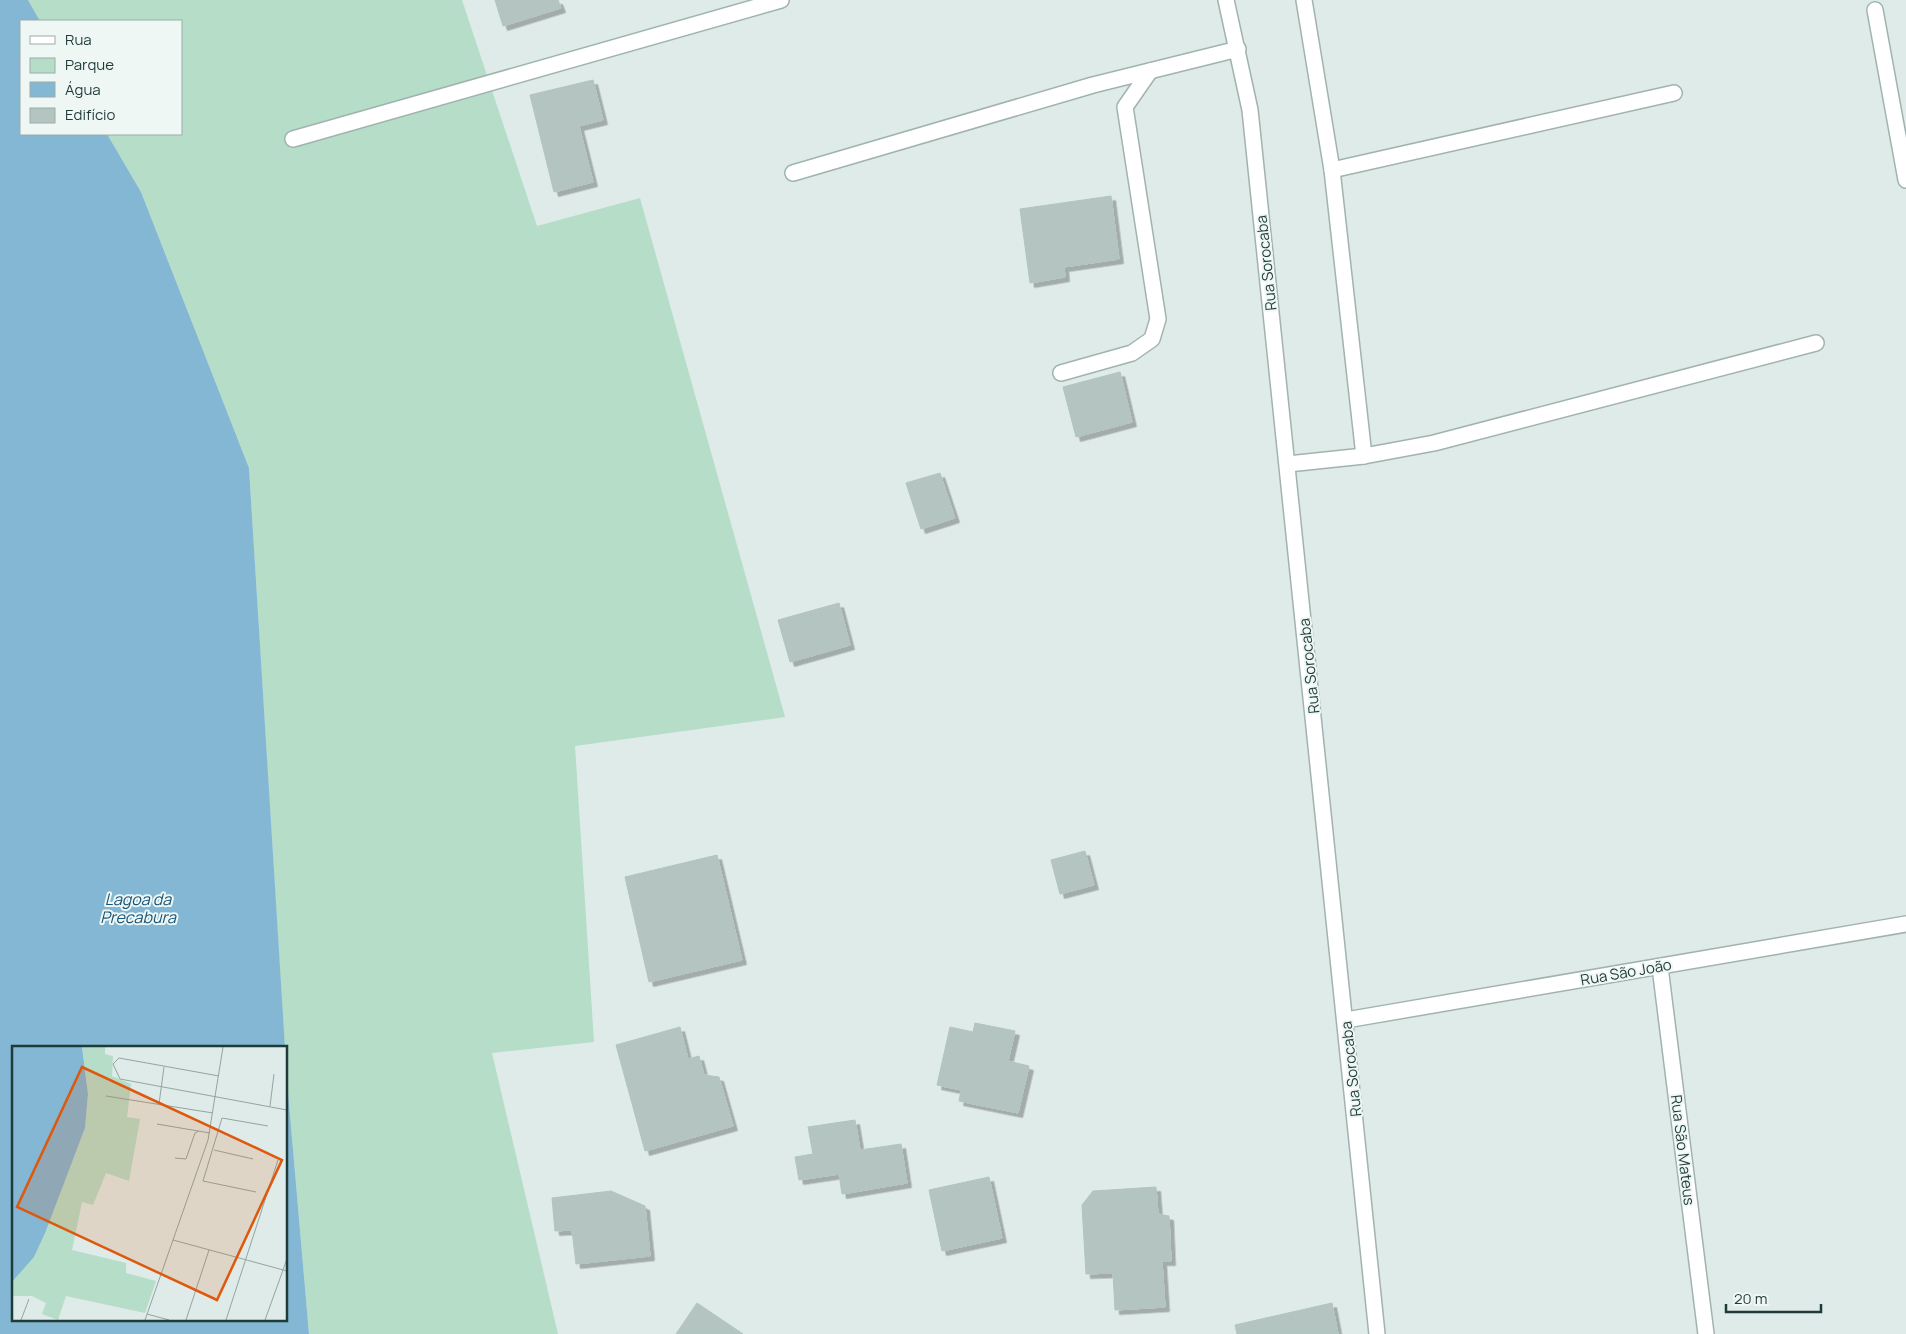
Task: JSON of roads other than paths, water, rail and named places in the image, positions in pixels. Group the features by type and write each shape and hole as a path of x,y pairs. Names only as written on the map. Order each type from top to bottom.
{"street":[{"path":"293,139 740,5 781,0"},
{"name":"Rua Sorocaba","path":"1226,0 1250,110 1378,1334"},
{"path":"1304,0 1332,170 1364,456"},
{"path":"1875,10 1906,180"},
{"path":"793,172 1093,85 1238,49"},
{"path":"1061,373 1132,353 1152,339 1158,319 1125,107 1150,71"},
{"path":"1332,170 1674,94"},
{"path":"1288,464 1364,456 1434,443 1816,344"},
{"name":"Rua São João","path":"1346,1020 1906,924"},
{"name":"Rua São Mateus","path":"1660,967 1706,1334"}],"water":[{"name":"Lagoa da Precabura","path":"0,0 28,0 39,20 20,20 20,135 108,135 141,192 249,468 285,1046 12,1046 12,1322 288,1322 288,1092 309,1334 0,1334"}]}
